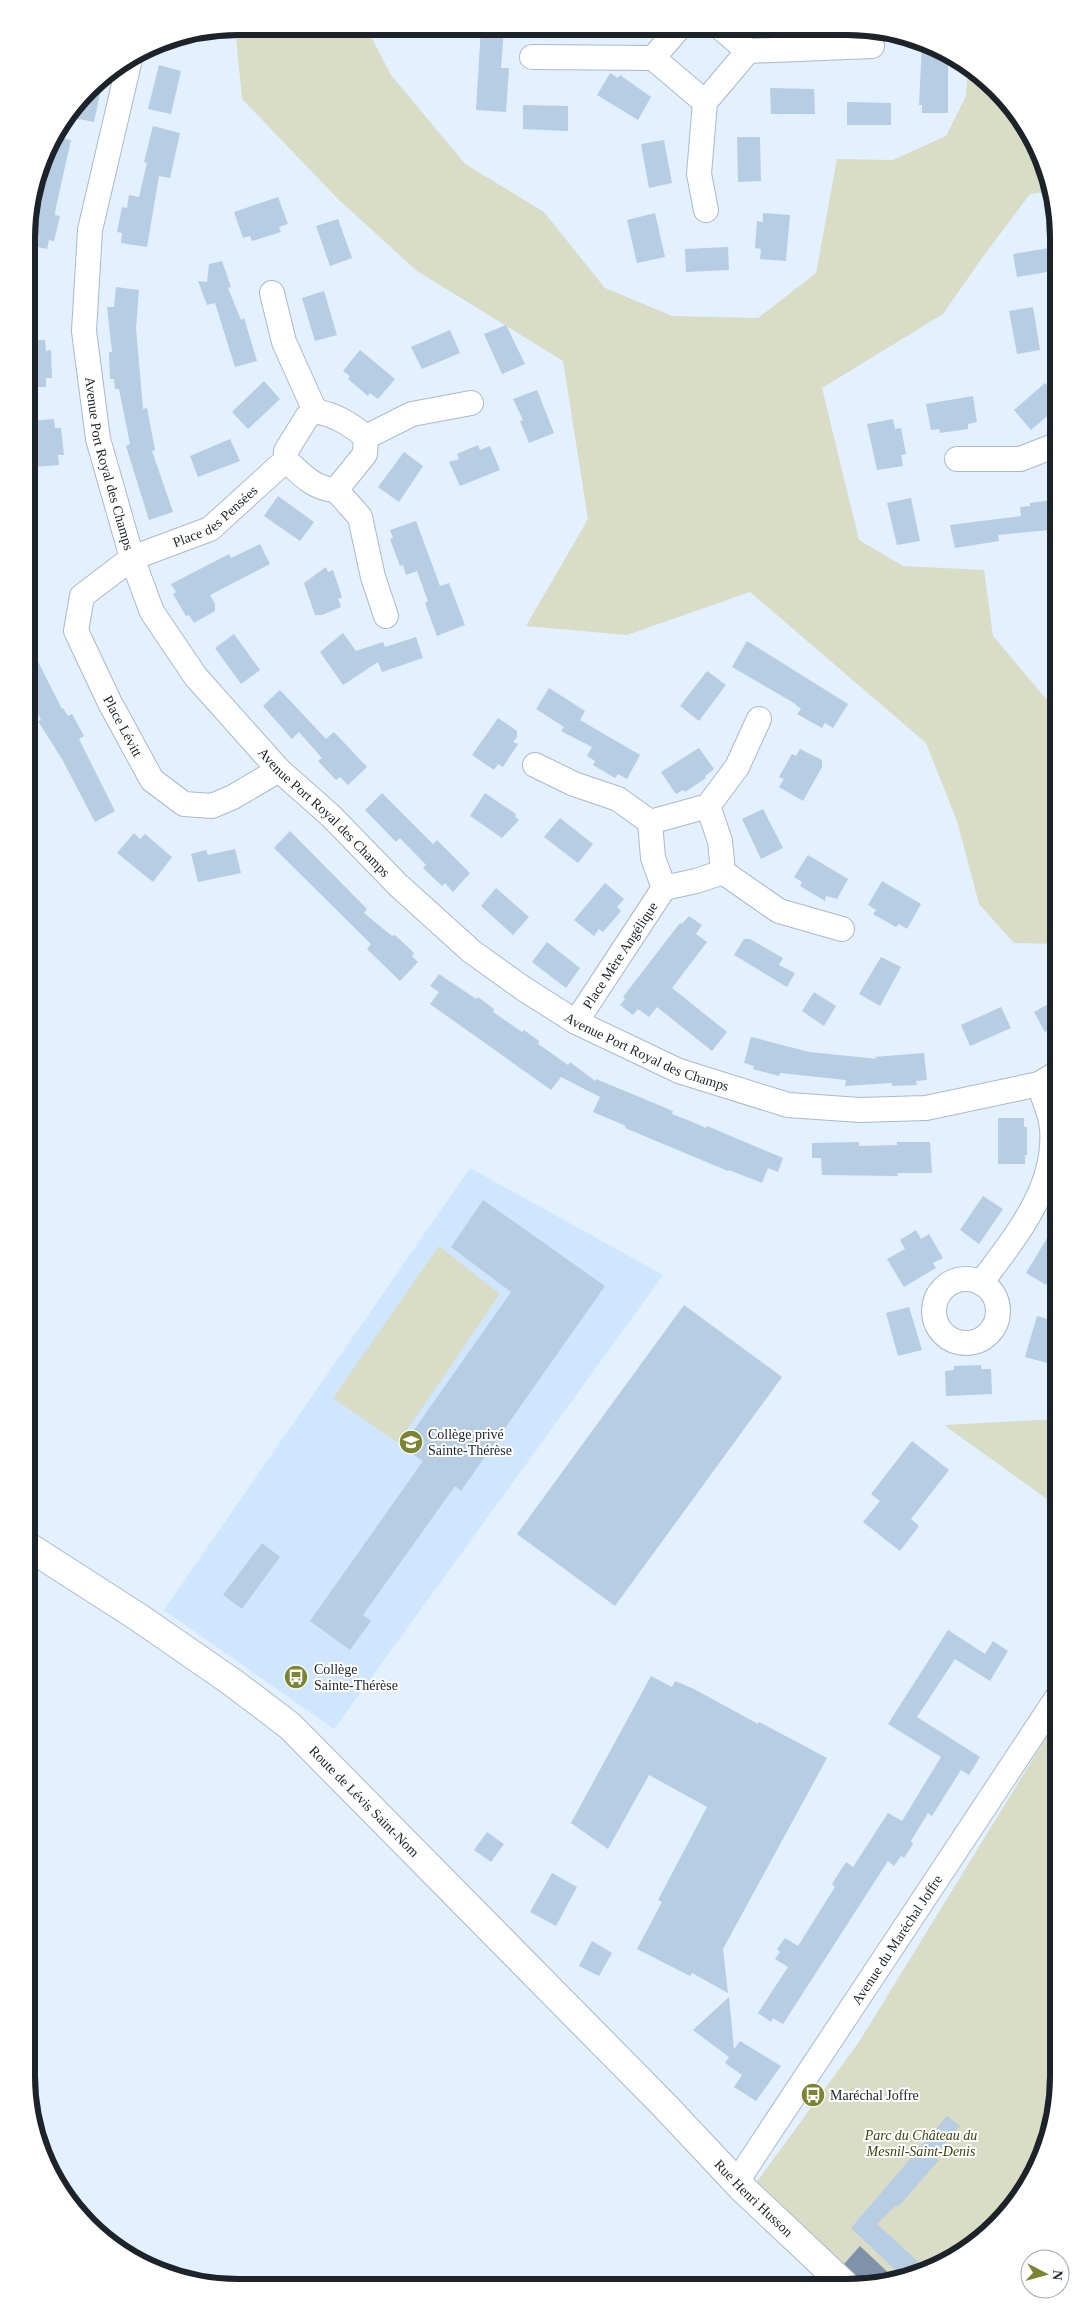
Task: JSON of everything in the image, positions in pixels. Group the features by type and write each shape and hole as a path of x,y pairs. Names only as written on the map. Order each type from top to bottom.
{"street":[{"path":"653,58 673,35"},
{"path":"729,35 748,51 872,46"},
{"path":"706,210 699,174 705,102 748,51"},
{"path":"532,57 653,58 705,102"},
{"name":"Avenue Port Royal des Champs","path":"128,67 90,230 84,331 98,438 132,558 152,612 196,677 279,770 331,816 398,885 471,951 524,989 576,1022 678,1071 788,1105 860,1110 926,1108 1049,1078"},
{"path":"272,292 284,342 315,411 332,414 349,423 366,437"},
{"path":"366,437 412,414 471,403"},
{"name":"Place des Pensées","path":"132,558 210,529 286,460 286,451 307,417 315,411"},
{"path":"336,490 365,454 366,437"},
{"path":"958,459 1020,459 1050,447"},
{"path":"286,460 305,479 323,490 336,490 360,517 374,577 386,616"},
{"name":"Place Lévitt","path":"132,558 82,596 76,631 110,703 152,780 184,804 212,806 233,797 279,770"},
{"path":"535,765 574,784 618,799 650,822 708,806 737,766 759,719"},
{"path":"708,806 720,841 723,872 780,912 842,929"},
{"name":"Place Mère Angélique","path":"650,822 653,858 664,888"},
{"name":"Place Mère Angélique","path":"576,1022 664,888 696,881 723,872"},
{"path":"1049,1078 1050,1094"},
{"path":"981,1283 1016,1236 1044,1185 1050,1164"},
{"name":"Route de Lévis Saint-Nom","path":"35,1552 138,1617 232,1682 290,1726 664,2105"},
{"name":"Avenue du Maréchal Joffre","path":"741,2187 742,2174 1050,1708"},
{"name":"Rue Henri Husson","path":"664,2105 741,2187 838,2279"}],"shaded area":[{"name":"Collège privé Sainte-Thérèse","path":"470,1168 663,1275 334,1729 164,1610"},
{"path":"860,2246 890,2274 860,2279 844,2264"}],"green space":[{"path":"236,35 370,35 391,75 465,164 544,212 605,288 672,316 758,318 816,273 837,159 893,160 946,136 966,96 967,74 991,94 1008,114 1023,137 1035,160 1045,192 1030,194 943,314 822,388 859,540 903,566 984,570 993,636 1050,703 1050,944 1014,943 979,904 957,821 926,743 750,592 627,635 526,626 588,519 563,361 417,271 339,200 242,99"},
{"path":"439,1246 500,1294 398,1443 333,1398"},
{"path":"1050,1419 1050,1501 944,1425"},
{"name":"Parc du Château du Mesnil-Saint-Denis","path":"1050,1731 1050,2089 1043,2129 1035,2154 1023,2178 1000,2210 981,2229 960,2245 925,2264 900,2272 850,2279 756,2183 859,2042"}],"building":[{"path":"481,35 503,35 501,68 509,68 506,112 476,110"},
{"path":"922,49 948,62 948,113 922,113 922,105 919,105"},
{"path":"159,65 181,71 171,114 148,109"},
{"path":"610,73 618,78 620,75 651,97 638,120 597,95"},
{"path":"101,87 94,122 74,118"},
{"path":"770,88 814,89 815,114 771,114"},
{"path":"847,102 891,103 891,125 847,125"},
{"path":"523,105 568,106 568,131 523,129"},
{"path":"153,126 180,133 170,178 159,176 147,247 121,243 122,233 117,232 122,207 127,208 129,195 139,197 147,163 144,162"},
{"path":"737,137 760,137 761,181 738,182"},
{"path":"61,138 71,140 56,207 55,215 60,216 54,241 49,240 47,249 35,247 35,225 42,185 50,160"},
{"path":"664,140 672,183 649,188 641,144"},
{"path":"278,197 288,224 279,227 281,232 252,241 250,236 243,238 234,212"},
{"path":"655,213 665,257 637,263 627,220"},
{"path":"763,213 790,215 786,261 760,259 761,249 755,248 757,221 763,222"},
{"path":"338,219 352,258 330,266 316,226"},
{"path":"728,247 729,270 686,272 685,249"},
{"path":"1050,248 1050,272 1017,277 1013,254"},
{"path":"222,261 231,287 228,288 241,320 244,318 257,361 235,367 215,303 207,305 198,281 207,282 209,264"},
{"path":"116,287 139,290 136,328 143,409 147,408 155,450 152,451 173,512 149,520 126,446 130,444 119,389 115,389 114,379 110,379 109,352 112,352 107,307 114,307"},
{"path":"324,291 337,335 315,341 302,298"},
{"path":"1033,307 1040,350 1017,354 1009,311"},
{"path":"506,325 525,364 502,374 484,334"},
{"path":"450,330 460,353 422,369 411,347"},
{"path":"35,340 45,340 46,351 51,350 52,378 46,378 46,387 35,387"},
{"path":"360,350 395,379 378,399 370,393 368,396 348,379 350,376 343,371"},
{"path":"264,381 280,399 248,429 232,412"},
{"path":"1045,383 1050,388 1050,414 1031,430 1014,410"},
{"path":"537,390 554,433 529,443 520,421 523,420 513,399"},
{"path":"973,396 977,422 968,424 968,429 940,433 939,429 931,430 926,404"},
{"path":"54,419 55,428 61,428 64,455 58,455 59,465 35,467 35,420"},
{"path":"893,419 895,429 901,428 906,454 901,455 903,466 877,470 867,424"},
{"path":"230,439 240,461 198,477 190,456"},
{"path":"478,445 480,450 490,446 500,470 460,486 449,462 459,459 457,454"},
{"path":"404,452 423,466 399,502 378,487"},
{"path":"278,496 314,522 300,541 264,516"},
{"path":"911,498 920,541 897,545 887,503"},
{"path":"1050,500 1050,530 998,535 999,541 955,548 950,525 1021,516 1020,507 1030,506 1030,503"},
{"path":"416,521 440,586 449,583 465,625 437,636 425,603 428,601 417,571 406,575 403,565 400,566 390,539 393,538 390,530"},
{"path":"260,544 270,564 210,595 215,604 215,611 194,623 189,615 186,616 173,594 176,592 171,584 229,554 231,558"},
{"path":"326,567 328,572 333,570 342,597 338,599 341,607 322,615 315,615 304,583"},
{"path":"343,633 356,651 383,642 385,647 416,637 423,658 382,672 378,662 343,685 320,652"},
{"path":"234,634 260,670 241,684 215,648"},
{"path":"747,641 848,704 833,728 825,723 822,728 797,714 801,709 794,703 732,667"},
{"path":"35,656 62,709 68,716 72,714 84,736 79,739 115,811 95,822 62,759 38,721 41,720 35,708"},
{"path":"707,671 726,685 699,721 680,706"},
{"path":"549,688 585,711 580,720 640,755 627,779 618,774 615,778 593,765 595,761 587,756 592,747 561,731 564,727 536,709"},
{"path":"280,690 326,739 334,732 367,767 348,785 340,777 336,780 318,761 322,758 299,732 292,739 263,706"},
{"path":"498,718 517,731 517,737 513,742 518,744 503,767 498,764 494,770 472,755"},
{"path":"699,748 714,769 705,776 706,778 685,792 683,790 676,794 661,772"},
{"path":"800,749 822,760 822,767 803,801 779,787 784,779 779,777 792,754 796,756"},
{"path":"382,793 433,844 437,840 470,873 453,892 445,883 442,886 423,868 426,865 400,838 396,842 365,810"},
{"path":"485,793 516,814 515,817 519,820 502,838 470,816"},
{"path":"763,809 783,848 761,859 742,819"},
{"path":"560,818 593,844 578,863 544,837"},
{"path":"290,831 367,909 364,913 392,936 395,935 414,953 412,956 418,962 400,981 367,949 371,944 274,848"},
{"path":"134,833 140,839 145,834 172,857 153,882 117,853"},
{"path":"235,849 241,873 198,882 191,854 206,850 208,855"},
{"path":"808,855 848,879 837,899 826,896 825,901 800,886 802,882 794,877"},
{"path":"882,881 921,904 907,929 899,924 896,927 873,914 876,910 868,905"},
{"path":"605,883 624,899 617,907 621,911 603,932 599,929 594,936 574,920"},
{"path":"496,888 529,917 513,935 481,906"},
{"path":"689,916 702,925 696,934 707,942 672,988 727,1032 712,1051 657,1007 649,1017 638,1009 633,1015 620,1005 625,999 623,997 680,923 682,924"},
{"path":"744,939 750,939 783,958 779,965 795,973 787,987 734,955"},
{"path":"547,942 580,968 566,988 532,962"},
{"path":"881,957 901,967 880,1006 859,994"},
{"path":"439,974 476,999 478,997 494,1009 493,1012 522,1032 524,1030 539,1041 538,1044 568,1065 570,1062 595,1081 596,1079 673,1111 672,1114 706,1128 707,1126 783,1158 778,1172 768,1168 762,1183 728,1171 625,1128 626,1126 593,1112 600,1097 561,1077 551,1090 430,1004 439,992 430,986"},
{"path":"814,992 836,1006 824,1026 802,1011"},
{"path":"1050,1003 1050,1030 1045,1032 1034,1012"},
{"path":"1001,1007 1011,1028 970,1046 961,1025"},
{"path":"751,1037 809,1052 878,1059 874,1057 924,1053 927,1080 916,1081 917,1085 892,1086 892,1083 845,1086 846,1080 780,1073 779,1076 753,1069 754,1066 744,1063"},
{"path":"998,1118 1024,1118 1024,1127 1027,1127 1027,1155 1025,1155 1025,1164 998,1164"},
{"path":"859,1142 859,1146 897,1145 897,1142 930,1142 932,1173 897,1173 898,1176 822,1175 821,1158 812,1158 812,1143"},
{"path":"983,1196 1003,1209 979,1244 960,1230"},
{"path":"483,1200 605,1286 461,1491 455,1486 363,1615 371,1621 350,1650 310,1621 423,1461 402,1447 511,1292 451,1247"},
{"path":"916,1230 921,1239 929,1234 943,1258 933,1263 936,1268 904,1287 887,1259 905,1249 900,1240"},
{"path":"1050,1233 1050,1278 1046,1285 1026,1273"},
{"path":"684,1305 782,1377 615,1606 517,1534"},
{"path":"909,1307 922,1350 898,1356 886,1313"},
{"path":"1037,1316 1050,1320 1050,1352 1047,1363 1025,1357"},
{"path":"981,1365 981,1369 991,1369 992,1394 946,1396 945,1371 954,1370 954,1366"},
{"path":"912,1441 949,1470 911,1519 919,1526 900,1551 863,1522 880,1501 871,1494"},
{"path":"262,1543 280,1557 242,1609 223,1595"},
{"path":"948,1630 985,1654 993,1641 1008,1651 990,1681 955,1659 917,1717 980,1757 969,1775 961,1770 932,1816 928,1813 911,1841 913,1844 904,1858 901,1856 894,1866 888,1861 783,2024 773,2018 771,2022 758,2013 788,1967 775,1959 780,1952 777,1949 785,1938 798,1946 835,1887 832,1884 846,1862 853,1867 888,1813 902,1821 941,1757 888,1724"},
{"path":"651,1676 672,1687 675,1681 694,1689 758,1724 759,1722 827,1758 723,1949 728,1993 692,1973 690,1976 637,1949 662,1902 658,1900 707,1807 649,1775 608,1849 571,1823"},
{"path":"487,1832 504,1844 491,1862 474,1850"},
{"path":"552,1873 577,1887 556,1926 530,1912"},
{"path":"592,1941 612,1953 599,1976 579,1966"},
{"path":"729,1997 734,2049 740,2041 781,2066 756,2101 734,2087 742,2075 725,2063 729,2057 693,2030"},
{"path":"947,2116 960,2126 934,2156 939,2160 898,2207 896,2205 877,2224 922,2265 898,2272 851,2228"}],"place":[{"name":"Collège privé Sainte-Thérèse","path":"411,1442"},
{"name":"Collège Sainte-Thérèse","path":"296,1677"},
{"name":"Maréchal Joffre","path":"813,2095"}]}
